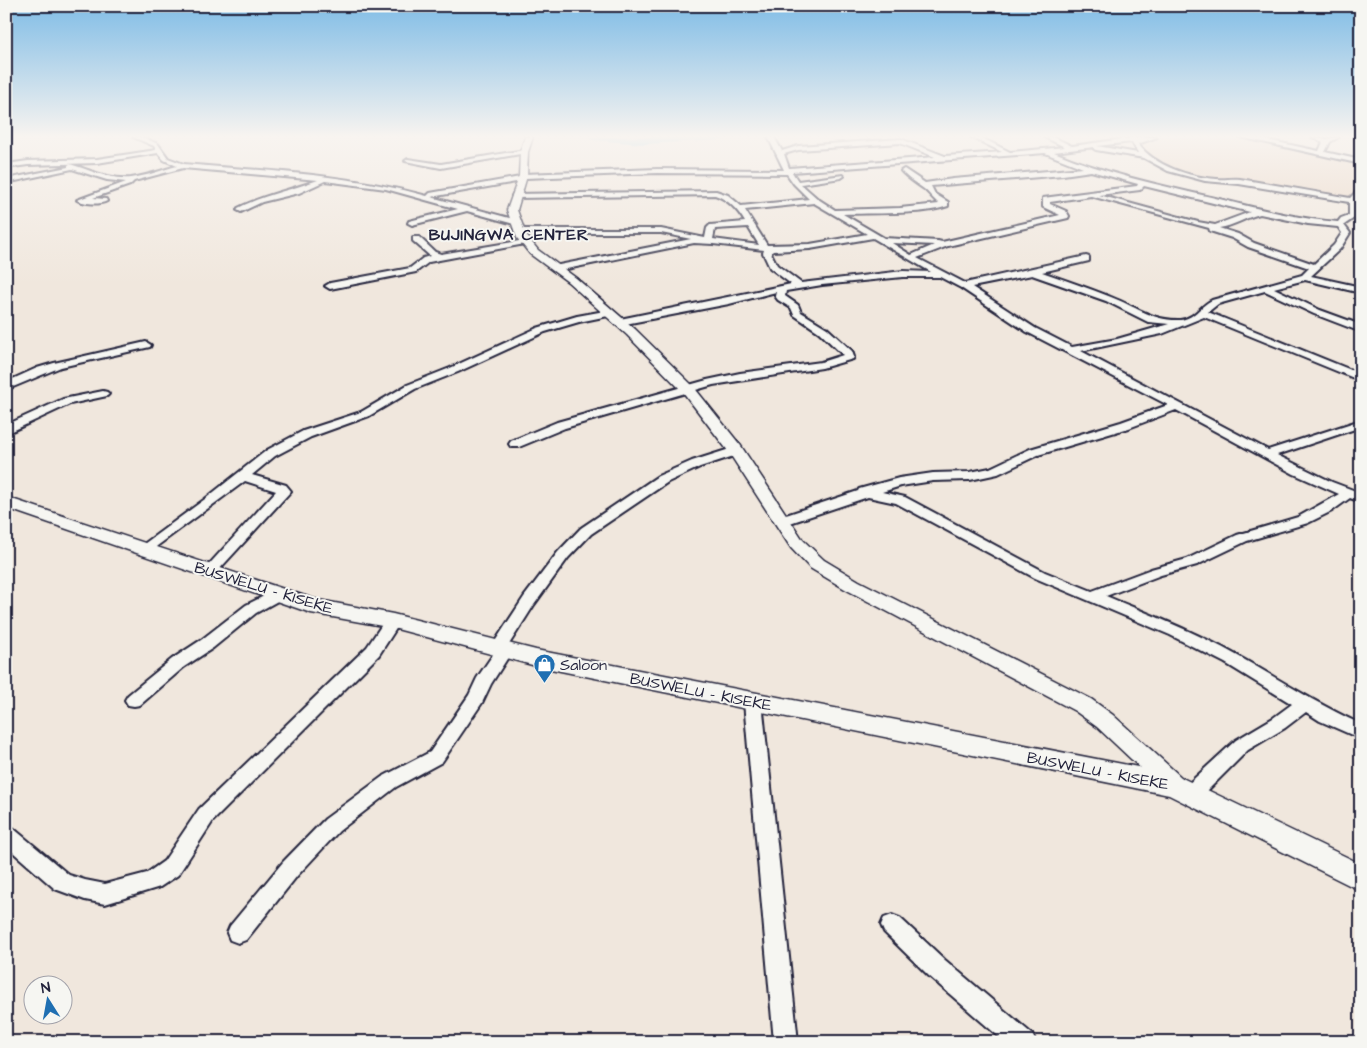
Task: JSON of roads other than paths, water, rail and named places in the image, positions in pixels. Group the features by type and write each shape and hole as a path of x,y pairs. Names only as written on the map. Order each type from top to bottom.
{"main road":[{"name":"BUSWELU - KISEKE","path":"6,502 311,606 393,621 501,650 1183,789 1361,878"}],"street":[{"path":"102,201 81,200 122,186"},
{"path":"241,210 259,200 310,186"},
{"path":"379,186 471,209 519,232"},
{"path":"424,196 480,186"},
{"path":"520,186 512,210 519,232 534,252 557,268 615,318 688,389 736,451 798,544 817,564 852,585 1083,705 1105,721 1183,789 1205,779 1242,745 1279,723 1304,704"},
{"path":"801,186 815,201 832,212 878,237 942,276 964,286 1029,329 1120,375 1298,471 1354,496"},
{"path":"832,212 908,210 945,204 924,186"},
{"path":"910,258 948,244 1056,219 1065,214 1046,205 1046,200 1138,186 1186,194 1268,213 1340,225 1346,232 1337,247 1305,277"},
{"path":"1186,194 1201,191 1205,186"},
{"path":"1260,186 1355,202"},
{"path":"1340,225 1344,220 1353,216 1351,208 1361,189"},
{"path":"516,196 710,192 724,195 741,208 754,233 768,248 767,253 770,262 798,286"},
{"path":"1089,194 1197,224 1215,227 1225,226 1252,212 1268,213"},
{"path":"741,208 815,201"},
{"path":"412,223 471,209"},
{"path":"710,240 711,228 713,227 750,224"},
{"path":"1215,227 1213,230 1215,231 1235,236 1251,245 1314,267"},
{"path":"330,286 413,270 426,260 519,232 661,231 768,248 818,247 878,237 948,244"},
{"path":"557,268 682,242 748,238 754,233"},
{"path":"416,239 432,254 440,257"},
{"path":"964,286 1033,272 1086,258"},
{"path":"1033,272 1108,299 1151,320 1179,322"},
{"path":"144,549 210,502 271,453 307,434 365,414 419,383 454,370 541,330 577,319 615,318 782,288 838,280 903,274 942,276"},
{"path":"1070,350 1140,337 1167,329 1179,322 1204,313 1209,305 1215,302 1305,277 1361,290"},
{"path":"514,444 561,426 688,389 740,376 822,365 849,357 848,353 823,330 797,313 795,307 781,298 782,288"},
{"path":"1266,288 1317,312 1361,329"},
{"path":"1204,313 1361,378"},
{"path":"6,387 72,360 115,353 146,345"},
{"path":"6,430 66,401 103,394"},
{"path":"782,521 864,492 899,482 933,477 970,476 994,471 1034,452 1125,425 1176,406"},
{"path":"1268,454 1361,423"},
{"path":"238,933 290,870 332,825 389,782 436,756 476,698 483,682 529,601 563,555 586,531 662,479 696,464 736,451"},
{"path":"210,571 284,492 281,488 243,476"},
{"path":"899,482 900,500"},
{"path":"864,492 900,500 1040,575 1176,631 1223,655 1304,704 1361,732"},
{"path":"1093,596 1156,572 1192,562 1242,538 1304,520 1354,496"},
{"path":"134,700 178,662 207,644 251,609 278,594"},
{"path":"6,834 62,882 85,890 105,894 153,880 171,868 206,815 373,651 393,621"},
{"path":"753,702 786,1042"},
{"path":"892,925 937,968 1024,1042"}],"place":[{"name":"Saloon","path":"544,683"}],"district":[{"name":"BUJINGWA CENTER","path":"509,234"}]}
